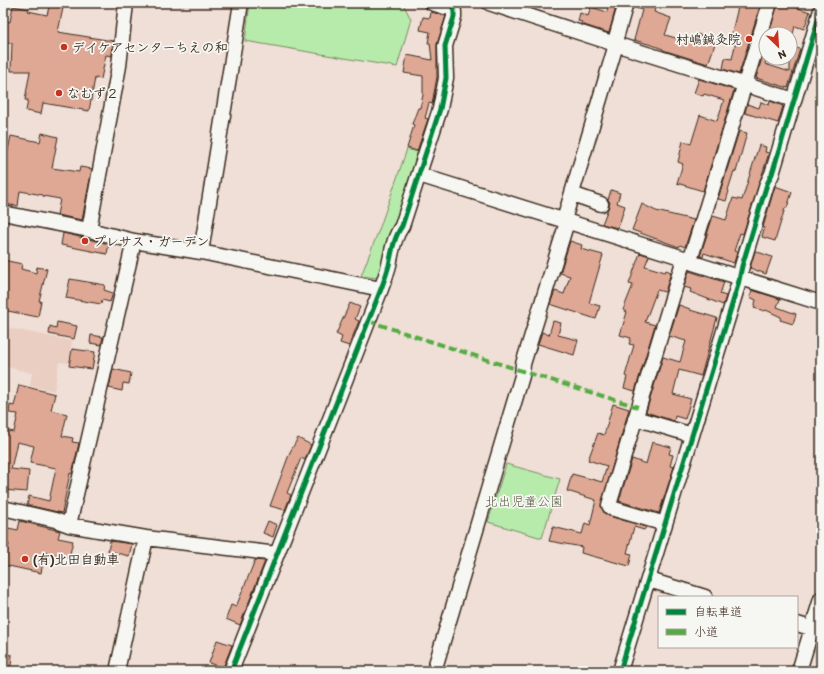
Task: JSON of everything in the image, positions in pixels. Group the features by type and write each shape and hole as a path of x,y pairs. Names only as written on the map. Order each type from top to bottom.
{"street":[{"path":"89,230 119,66 126,3"},
{"path":"201,252 241,3"},
{"path":"231,671 381,289 398,231 402,226 440,109 446,78 445,46 454,17 454,5 445,7 432,3"},
{"path":"489,3 794,100"},
{"path":"434,671 522,376 523,364 566,221 572,194 613,56 626,3"},
{"path":"665,524 608,512 609,505 683,262 692,254 770,3"},
{"path":"620,671 649,580 767,184 772,174 821,10"},
{"path":"419,174 687,259 693,263 821,304"},
{"path":"572,194 601,204"},
{"path":"3,213 89,230 134,241 201,252 381,289"},
{"path":"69,525 134,241"},
{"path":"635,418 692,435"},
{"path":"3,508 55,520 69,525 146,538 277,554"},
{"path":"118,671 146,538"},
{"path":"649,580 702,596"},
{"path":"799,671 816,630 821,600"},
{"path":"798,624 816,630"}],"shaded area":[{"path":"3,327 72,341 68,363 59,362 54,391 30,386 32,373 3,366"}],"green space":[{"path":"250,3 395,3 403,4 411,19 397,67 245,41"},
{"path":"407,149 421,153 378,278 361,276 380,227"},
{"name":"北出児童公園","path":"506,464 560,479 542,538 488,522"}],"building":[{"path":"50,3 64,3 58,32 113,41 112,56 106,55 101,79 95,78 89,111 43,103 41,114 26,111 28,100 25,100 30,71 11,71 12,43 5,43 7,21 10,22 13,6 47,15"},
{"path":"609,3 617,3 609,33 581,24 582,22 578,21 580,13 588,16 591,7 607,12"},
{"path":"634,3 649,3 656,5 654,12 671,18 665,35 694,43 697,34 716,41 708,64 634,40 642,10 634,7"},
{"path":"739,3 761,3 739,74 723,69 725,58 732,59 736,41 730,40"},
{"path":"778,3 783,3 810,12 804,29 798,26 771,26"},
{"path":"431,12 446,16 437,44 437,77 432,104 429,103 425,118 428,119 417,151 407,148 414,125 412,124 418,108 420,108 423,95 423,76 404,73 407,55 432,60 430,43 428,43 430,32 420,30 423,17 430,18"},
{"path":"760,66 771,66 790,72 790,66 795,66 788,88 756,78"},
{"path":"699,79 734,90 703,191 677,183 683,164 678,162 683,141 691,144 700,115 717,121 724,100 704,94 703,96 694,93"},
{"path":"770,101 783,106 778,123 745,113 747,104 759,108 761,102 769,105"},
{"path":"739,131 747,133 736,172 734,171 728,190 726,201 718,199"},
{"path":"42,133 58,137 52,168 79,172 80,167 92,169 82,220 57,215 60,199 43,195 20,191 18,206 3,204 3,158 6,159 11,136 40,142"},
{"path":"759,145 766,147 765,152 769,153 743,234 740,233 734,251 737,252 734,263 704,253 703,257 700,256 713,216 726,220 733,198 742,200"},
{"path":"775,186 792,192 787,208 785,208 775,241 762,237 763,227"},
{"path":"611,190 620,193 617,203 625,206 618,228 602,224 609,206 610,202 608,200"},
{"path":"642,204 656,211 694,220 685,247 680,245 679,247 632,230"},
{"name":"プレサス・ガーデン","path":"63,233 109,244 107,254 61,245"},
{"path":"570,241 582,245 581,249 603,255 589,303 600,306 596,319 550,304 555,291 564,294 570,276 560,273"},
{"path":"755,251 772,257 766,274 750,268"},
{"path":"640,253 649,256 645,266 665,272 666,270 671,272 665,292 657,290 645,322 655,325 635,391 624,388 627,377 625,376 634,345 629,344 631,338 620,335 627,312 623,310 633,285 629,284"},
{"path":"3,260 22,264 21,269 36,273 37,267 47,269 39,301 41,301 38,317 3,310"},
{"path":"689,271 724,282 720,294 726,296 723,305 690,292 691,289 684,287"},
{"path":"70,279 105,285 104,290 113,293 110,302 102,300 101,304 66,298"},
{"path":"752,290 780,299 777,307 796,314 793,324 780,320 781,317 766,310 754,308 756,300 750,297"},
{"path":"350,303 360,307 355,319 359,321 349,346 340,343 342,337 336,334"},
{"path":"679,305 717,318 701,376 679,370 673,394 691,399 685,419 675,416 674,421 646,412 663,357 680,362 686,341 669,336"},
{"path":"553,321 561,323 558,335 578,340 574,355 538,344 542,332 549,335"},
{"path":"57,322 77,326 74,339 49,334 50,326 56,328"},
{"path":"91,335 103,337 101,345 90,343"},
{"path":"72,349 95,352 92,369 69,366"},
{"path":"113,369 131,373 129,384 123,383 122,391 109,388"},
{"path":"19,385 55,394 51,410 67,414 62,436 73,438 72,442 79,443 72,474 70,473 62,513 27,505 29,496 49,501 56,468 30,463 34,446 17,442 11,469 29,471 27,492 3,490 3,430 14,432 18,414 9,413 10,405 14,406"},
{"path":"613,404 629,409 601,506 604,513 609,516 646,527 644,530 634,527 627,553 632,554 629,566 581,553 582,547 549,541 553,527 582,534 585,523 590,525 596,500 567,491 572,474 602,482 607,466 588,460 598,433 604,435"},
{"path":"298,438 311,445 305,460 301,458 287,493 291,495 285,510 270,506 290,452"},
{"path":"652,442 671,447 669,454 673,455 670,466 674,467 659,513 619,501 632,459 646,464"},
{"path":"20,521 60,531 58,538 73,541 69,558 45,552 41,573 4,565 9,544 3,543 3,527 18,530"},
{"path":"268,521 277,525 273,537 263,533"},
{"path":"110,541 132,544 129,556 108,551"},
{"path":"255,560 265,561 240,625 226,619 231,605 236,607"},
{"path":"217,640 232,645 223,668 209,663"},
{"path":"3,654 12,655 11,666 3,665"}],"marked path":[{"path":"368,321 638,407"}],"cycle path":[{"path":"231,671 381,289 389,265 395,239 402,226 440,109 446,78 445,46 454,17 453,8 456,3"},
{"path":"620,671 821,10"}],"place":[{"name":"村嶋鍼灸院","path":"749,39"},
{"name":"デイケアセンターちえの和","path":"64,47"},
{"name":"なむず２","path":"59,93"},
{"name":"プレサス・ガーデン","path":"85,241"},
{"name":"(有)北田自動車","path":"25,559"}]}
